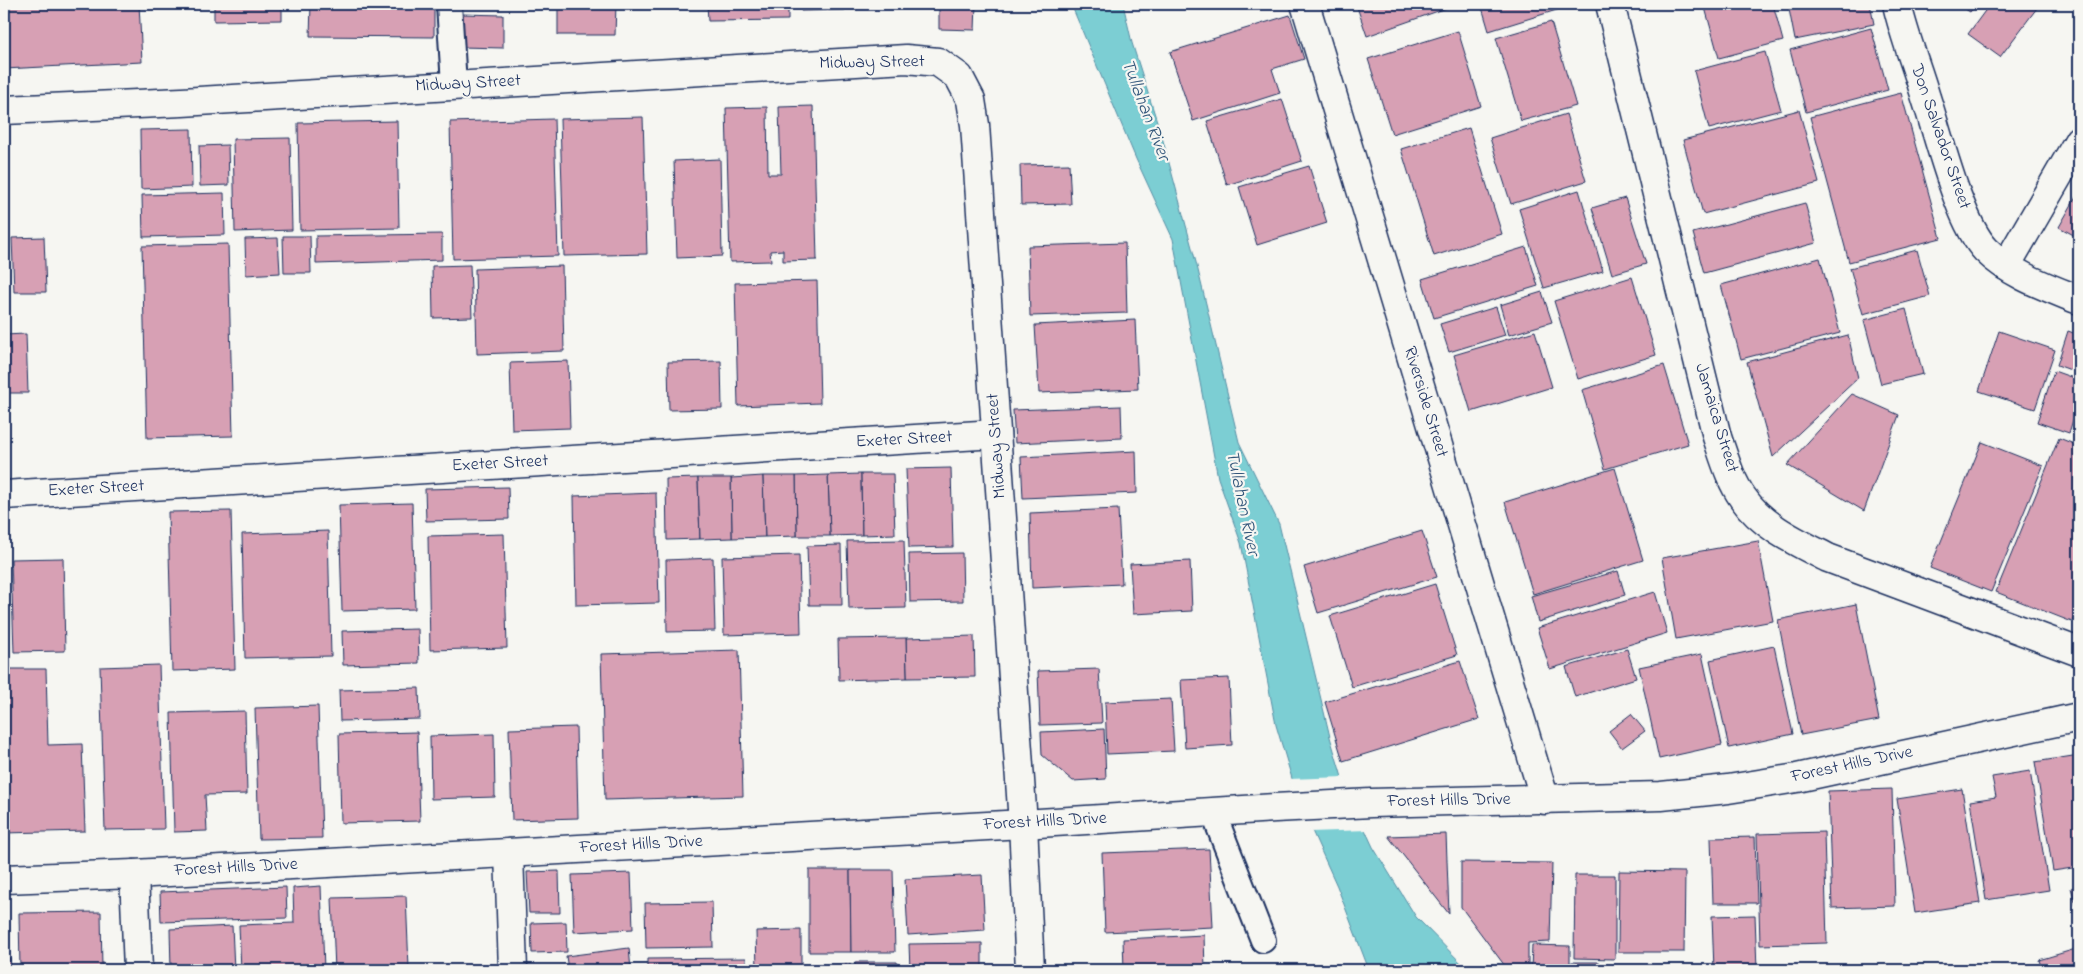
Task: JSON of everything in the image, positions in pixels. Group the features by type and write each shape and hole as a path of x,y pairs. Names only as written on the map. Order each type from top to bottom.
{"street":[{"name":"Riverside Street","path":"1305,4 1545,800"},
{"name":"Jamaica Street","path":"1610,4 1717,437 1728,470 1743,498 1763,520 1791,539 1828,558 2079,652"},
{"name":"Don Salvador Street","path":"1897,4 1956,194 1970,225 1985,249 2006,266 2039,284 2079,300"},
{"name":"Midway Street","path":"4,110 182,102 906,58 938,62 959,77 971,100 975,125 1023,824 1030,970"},
{"path":"2006,266 2079,140"},
{"name":"Exeter Street","path":"4,494 996,434"},
{"name":"Forest Hills Drive","path":"4,879 134,874 1371,803 1661,796 1728,789 1796,778 2079,716"},
{"path":"509,853 513,970"},
{"path":"134,874 138,970"}],"lane":[{"path":"449,4 454,85"},
{"path":"1213,812 1263,940"}],"water":[{"name":"Tullahan River","path":"1071,4 1123,4 1132,43 1162,137 1197,266 1239,442 1279,524 1330,737 1344,784 1373,847 1416,917 1468,970 1369,970 1337,886 1299,802 1276,725 1241,543 1218,478 1173,239 1136,159"}],"pier":[{"path":"1344,777 1368,830 1310,832 1289,779"}],"building":[{"path":"4,4 139,4 142,62 4,69"},
{"path":"214,4 282,4 282,20 214,21"},
{"path":"311,4 434,4 434,37 310,36"},
{"path":"558,4 616,4 615,35 558,35"},
{"path":"707,4 788,4 788,20 708,21"},
{"path":"801,4 845,4 845,10 801,11"},
{"path":"939,4 976,4 975,30 939,29"},
{"path":"1356,4 1458,4 1367,36"},
{"path":"1481,4 1576,4 1489,31"},
{"path":"1704,4 1773,4 1783,41 1719,58"},
{"path":"1788,4 1870,4 1874,24 1795,40"},
{"path":"1957,4 1976,4 1970,12"},
{"path":"1990,4 2031,4 2037,8 2000,57 1968,34"},
{"path":"462,14 503,15 503,48 461,47"},
{"path":"1290,15 1304,59 1272,69 1280,93 1193,121 1170,52"},
{"path":"1551,22 1576,106 1521,121 1496,38"},
{"path":"1871,28 1888,90 1806,112 1790,50"},
{"path":"1458,31 1481,106 1392,134 1368,59"},
{"path":"1765,52 1781,110 1709,129 1694,71"},
{"path":"1901,93 1941,238 1849,262 1810,117"},
{"path":"1282,99 1302,161 1227,185 1207,121"},
{"path":"813,106 817,260 783,261 783,250 770,251 771,261 730,262 726,108 767,107 768,174 781,174 779,107"},
{"path":"1799,110 1819,183 1703,214 1683,140"},
{"path":"1566,114 1586,181 1511,204 1490,138"},
{"path":"643,117 647,254 564,256 560,119"},
{"path":"554,119 558,256 453,259 450,122"},
{"path":"397,121 399,228 300,230 298,123"},
{"path":"1469,128 1502,234 1434,256 1401,149"},
{"path":"191,129 192,187 141,189 140,130"},
{"path":"290,138 292,230 235,232 233,139"},
{"path":"228,145 229,185 200,186 199,146"},
{"path":"720,159 722,256 677,258 674,161"},
{"path":"4,163 7,249 4,249"},
{"path":"1069,164 1071,204 1021,205 1020,165"},
{"path":"1309,166 1327,223 1257,245 1239,187"},
{"path":"1579,190 1603,271 1544,288 1519,209"},
{"path":"2079,192 2079,238 2059,227"},
{"path":"224,193 225,235 143,237 142,195"},
{"path":"1625,198 1646,264 1612,274 1592,208"},
{"path":"1805,203 1816,243 1704,273 1693,233"},
{"path":"442,234 442,260 316,264 316,236"},
{"path":"283,236 310,236 311,273 284,273"},
{"path":"44,237 46,292 14,292 12,238"},
{"path":"278,238 280,273 246,275 245,239"},
{"path":"1125,243 1127,313 1030,316 1028,246"},
{"path":"228,244 233,436 147,438 142,246"},
{"path":"1526,247 1538,286 1434,318 1422,279"},
{"path":"1917,250 1930,296 1863,314 1850,268"},
{"path":"1820,258 1840,333 1741,359 1721,285"},
{"path":"470,265 472,317 433,318 432,266"},
{"path":"562,266 564,351 477,354 475,269"},
{"path":"1632,277 1656,355 1578,379 1554,301"},
{"path":"817,281 820,403 738,406 735,283"},
{"path":"1542,292 1552,322 1509,335 1500,305"},
{"path":"1496,307 1505,335 1449,352 1440,324"},
{"path":"1906,309 1923,374 1881,384 1864,320"},
{"path":"1135,320 1138,389 1039,393 1035,325"},
{"path":"1535,331 1552,387 1471,412 1454,355"},
{"path":"1999,331 2055,350 2035,409 1979,391"},
{"path":"2068,331 2079,335 2079,373 2057,365"},
{"path":"26,334 28,393 4,393 4,335"},
{"path":"1848,335 1858,378 1773,457 1747,362"},
{"path":"568,361 570,428 512,430 510,363"},
{"path":"721,361 722,409 669,410 668,362"},
{"path":"1664,365 1688,444 1605,469 1582,390"},
{"path":"2054,371 2079,380 2079,400 2069,433 2037,422"},
{"path":"1852,394 1899,415 1864,511 1787,465"},
{"path":"1121,406 1122,438 1015,443 1013,410"},
{"path":"2059,438 2079,446 2079,604 2072,622 1996,592"},
{"path":"1982,442 2043,466 1991,592 1930,568"},
{"path":"1136,451 1137,493 1023,498 1021,457"},
{"path":"951,468 953,547 909,548 906,469"},
{"path":"1615,468 1643,560 1533,594 1505,502"},
{"path":"861,474 862,535 830,536 828,475"},
{"path":"861,474 893,474 895,534 862,535"},
{"path":"828,475 830,536 797,536 796,476"},
{"path":"763,476 765,537 732,538 731,478"},
{"path":"763,476 796,476 797,536 765,537"},
{"path":"698,478 700,539 667,540 666,479"},
{"path":"698,478 731,478 732,538 700,539"},
{"path":"508,487 509,519 426,521 425,489"},
{"path":"656,493 659,603 576,605 574,496"},
{"path":"412,503 415,609 342,611 339,505"},
{"path":"1118,509 1122,584 1032,588 1030,513"},
{"path":"231,511 235,669 172,671 168,512"},
{"path":"328,531 331,656 245,658 242,534"},
{"path":"1422,531 1437,577 1318,613 1304,567"},
{"path":"504,534 507,648 430,650 428,536"},
{"path":"904,540 906,608 849,609 847,541"},
{"path":"1758,541 1773,621 1676,639 1662,558"},
{"path":"841,545 842,605 809,605 807,546"},
{"path":"962,553 963,601 910,602 909,554"},
{"path":"799,555 801,633 724,635 722,557"},
{"path":"63,558 65,651 14,652 11,559"},
{"path":"713,558 715,631 667,632 666,560"},
{"path":"1190,561 1192,611 1133,614 1130,564"},
{"path":"1618,571 1625,595 1538,622 1531,596"},
{"path":"1435,584 1457,655 1352,687 1330,616"},
{"path":"1655,592 1667,633 1550,669 1537,628"},
{"path":"1856,604 1879,720 1801,735 1778,620"},
{"path":"418,629 419,663 343,665 342,631"},
{"path":"974,636 975,677 907,678 906,638"},
{"path":"906,638 907,678 839,680 838,639"},
{"path":"1774,646 1793,734 1729,748 1710,660"},
{"path":"1627,649 1636,678 1575,697 1566,667"},
{"path":"739,650 743,796 605,800 601,654"},
{"path":"1702,654 1722,745 1659,759 1639,667"},
{"path":"1460,661 1479,719 1343,761 1325,702"},
{"path":"159,665 164,829 105,830 100,667"},
{"path":"4,669 46,669 48,745 82,744 85,831 4,833"},
{"path":"1099,669 1102,723 1040,725 1038,671"},
{"path":"1229,678 1232,745 1185,748 1181,680"},
{"path":"419,688 420,719 340,721 339,690"},
{"path":"1171,699 1174,751 1107,754 1105,702"},
{"path":"318,706 322,838 259,839 255,708"},
{"path":"245,711 247,794 205,795 207,831 174,832 171,713"},
{"path":"1631,714 1645,731 1622,748 1609,731"},
{"path":"576,727 578,818 512,820 509,729"},
{"path":"1104,729 1106,779 1073,781 1042,755 1041,732"},
{"path":"417,732 420,821 341,823 339,734"},
{"path":"494,734 495,797 431,799 430,736"},
{"path":"2079,755 2079,867 2053,871 2035,762"},
{"path":"2030,771 2049,890 1986,900 1970,801 1996,797 1992,777"},
{"path":"1892,789 1895,906 1832,908 1828,791"},
{"path":"1962,789 1980,903 1915,913 1897,799"},
{"path":"1824,832 1827,943 1760,945 1757,834"},
{"path":"1446,834 1449,914 1388,836"},
{"path":"1755,837 1757,903 1713,903 1711,838"},
{"path":"1209,849 1213,927 1105,932 1102,853"},
{"path":"1461,862 1552,863 1550,942 1528,943 1528,970 1508,970 1461,907"},
{"path":"809,870 850,870 851,952 809,952"},
{"path":"850,870 893,870 895,952 851,952"},
{"path":"559,871 560,913 529,913 527,872"},
{"path":"1619,871 1685,872 1684,952 1618,952"},
{"path":"631,873 633,929 574,932 572,875"},
{"path":"982,875 985,930 908,935 905,879"},
{"path":"1575,875 1615,875 1615,959 1574,958"},
{"path":"2079,885 2079,914 2071,888"},
{"path":"321,886 324,970 241,970 239,925 294,923 293,888"},
{"path":"286,887 287,918 161,922 160,892"},
{"path":"406,896 409,968 335,970 332,898"},
{"path":"712,902 713,947 646,948 645,903"},
{"path":"101,912 102,970 20,970 19,913"},
{"path":"1755,915 1757,970 1714,970 1712,916"},
{"path":"566,922 567,952 532,953 531,923"},
{"path":"232,926 234,970 171,970 170,929"},
{"path":"801,930 801,970 757,970 756,931"},
{"path":"1204,935 1205,970 1124,970 1123,939"},
{"path":"982,943 982,970 910,970 909,944"},
{"path":"1532,945 1570,946 1570,970 1531,970"},
{"path":"629,948 631,970 568,970 566,956"},
{"path":"2079,948 2079,970 2042,970 2039,960"},
{"path":"4,958 10,958 10,970 4,970"},
{"path":"746,958 746,970 647,970 647,959"},
{"path":"855,962 897,962 898,970 855,970"},
{"path":"1572,962 1599,962 1599,970 1572,970"},
{"path":"850,964 851,970 808,970 808,966"},
{"path":"1601,965 1660,965 1660,970 1601,970"},
{"path":"1316,968 1316,970 1258,970"}]}
